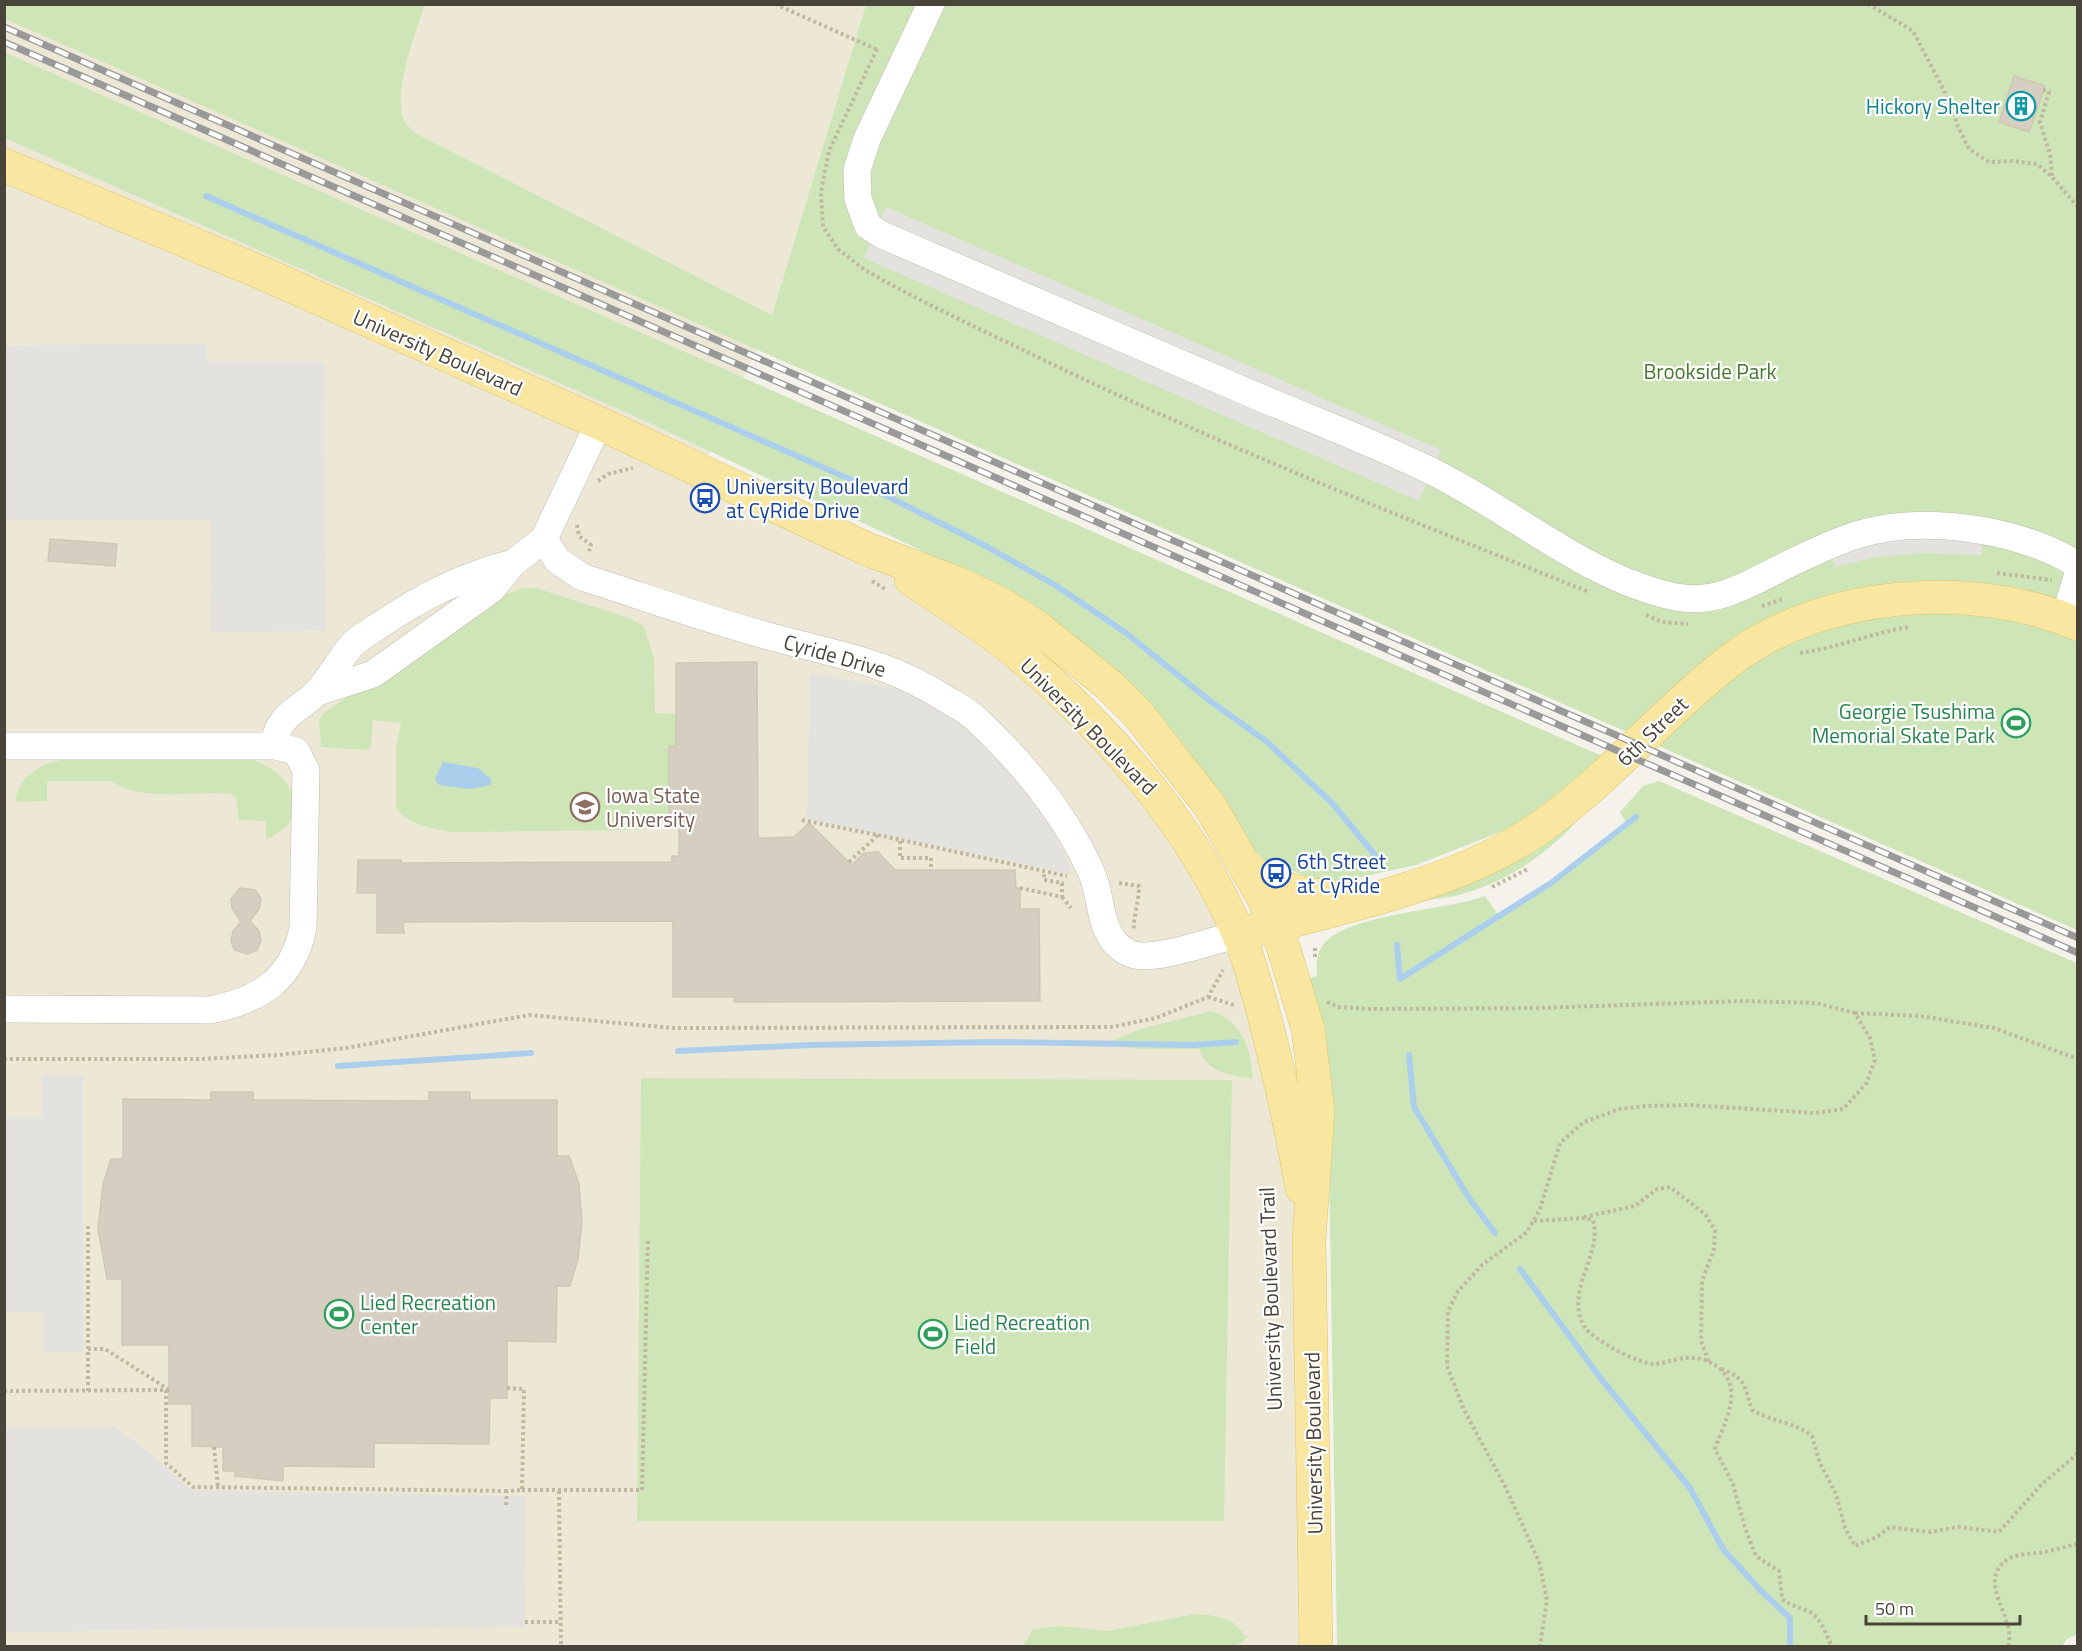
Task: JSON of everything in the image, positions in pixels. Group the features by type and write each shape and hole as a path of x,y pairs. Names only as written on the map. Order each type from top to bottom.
{"main road":[{"name":"University Boulevard","path":"4,165 262,273 598,423 867,564 1020,656 1118,750 1151,787 1181,828 1239,934 1277,1065 1309,1240"},
{"name":"University Boulevard","path":"867,564 949,579 1001,604 1075,657 1130,707 1162,742 1210,806 1247,869 1275,925 1305,1019 1314,1063 1318,1111 1309,1240 1316,1647"},
{"name":"6th Street","path":"1239,934 1419,885 1522,840 1600,781 1691,693 1730,661 1798,624 1880,600 1929,596 2005,601 2071,622"},
{"path":"1247,869 1278,887 1299,894 1328,898 1377,897"}],"street":[{"path":"931,4 867,139 857,170 858,199 868,226 1435,472 1551,541 1635,586 1688,599 1720,597 1800,558 1859,534 1899,528 1943,527 1987,530 2034,543 2078,566"},
{"path":"318,692 373,674 492,589 513,563 544,539 598,423"},
{"name":"Cyride Drive","path":"544,539 557,560 582,577 773,637 881,665 930,688 974,716 1022,765 1079,843 1095,881 1108,932 1119,947 1130,954 1157,955 1239,934"},
{"path":"275,746 275,735 281,722 318,692 352,645 406,607 472,575 513,563"},
{"path":"2071,622 2078,574"},
{"path":"4,746 275,746 296,751 306,770 303,928 298,951 282,975 262,992 237,1005 210,1010 4,1009"}],"path":[{"path":"775,4 903,61"},
{"path":"1868,4 1913,31 1938,76 1969,149 1989,162 2013,161 2037,164 2052,177 2078,207"},
{"path":"2043,90 2049,92 2040,122 2050,154 2052,177"},
{"path":"624,464 644,472"},
{"path":"593,487 608,474 633,467"},
{"path":"577,518 579,536 591,545 589,551"},
{"path":"867,564 897,595"},
{"path":"1791,654 1824,649 1883,632 1912,627"},
{"path":"802,820 1076,878"},
{"path":"849,862 878,836"},
{"path":"900,841 900,858 931,858"},
{"path":"931,847 931,869"},
{"path":"1490,888 1537,863"},
{"path":"1044,871 1044,880 1062,884 1062,897 1071,909"},
{"path":"1135,935 1133,921 1139,905 1139,885"},
{"path":"1020,888 1062,897"},
{"path":"1314,961 1315,945 1322,940"},
{"path":"1208,997 1220,974 1230,967"},
{"path":"4,1059 200,1059 266,1056 346,1048 529,1015 674,1028 1111,1027 1156,1018 1208,997 1239,1007"},
{"path":"1322,997 1326,1002 1338,1007 1371,1009 1537,1008 1743,1001 1816,1003 1855,1013 1920,1016 1994,1028 2078,1059"},
{"path":"1540,1647 1547,1600 1539,1562 1505,1486 1464,1410 1447,1366 1448,1311 1458,1291 1482,1265 1527,1232 1551,1178 1560,1143 1584,1122 1620,1109 1646,1106 1688,1105 1816,1113 1843,1109 1866,1084 1875,1060 1870,1038 1855,1013"},
{"path":"1533,1221 1584,1218 1635,1206 1657,1189 1670,1187 1705,1214 1715,1230 1714,1250 1702,1281 1701,1341 1709,1362"},
{"path":"1584,1218 1593,1220 1597,1234 1589,1265 1579,1288 1580,1314 1584,1327 1610,1348 1652,1365 1687,1358 1709,1362 1729,1378 1732,1394 1730,1411 1715,1449 1733,1484 1750,1544 1756,1556 1779,1571 1782,1599 1793,1607 1810,1612 1819,1620 1832,1647"},
{"path":"88,1224 88,1391"},
{"path":"166,1390 166,1463 193,1487 507,1491 642,1490 648,1238"},
{"path":"4,1391 170,1390 105,1348 88,1348"},
{"path":"1720,1369 1733,1373 1743,1381 1752,1410 1762,1416 1796,1425 1812,1436 1820,1463 1836,1494 1845,1528 1856,1546 1877,1537 1890,1527 1930,1532 1958,1527 1999,1532 2040,1486 2078,1453"},
{"path":"507,1388 524,1389 522,1490"},
{"path":"214,1447 218,1487"},
{"path":"506,1505 507,1491"},
{"path":"559,1491 561,1647"},
{"path":"2008,1647 2011,1638 2009,1627 1995,1584 1999,1570 2008,1559 2078,1544"},
{"path":"525,1622 560,1622"}],"shaded area":[{"name":"Iowa State University","path":"5,5 866,5 772,316 702,470 867,549 1020,656 1223,902 1302,1187 1312,1646 5,1646"},
{"path":"886,207 1441,450 1419,501 864,258"},
{"path":"207,344 207,362 324,362 325,631 211,632 210,520 5,520 5,345"},
{"path":"1922,536 1983,539 1982,555 1922,553 1876,557 1835,567 1831,552 1872,540"},
{"path":"810,673 903,690 969,727 1049,819 1073,874 807,819"},
{"path":"42,1075 83,1075 83,1352 44,1352 44,1312 5,1312 5,1117 42,1117"},
{"path":"4,1427 115,1427 154,1456 191,1490 526,1496 525,1627 5,1632"}],"green space":[{"name":"Brookside Park","path":"4,5 425,5 407,61 401,92 403,118 415,133 772,315 866,5 2077,5 2077,930 5,19"},
{"path":"4,52 1602,756 1542,806 1508,829 1416,865 1324,885 1283,866 1277,874 1022,602 910,545 643,420 5,138"},
{"path":"523,588 536,588 629,618 644,626 654,659 655,713 676,714 676,746 669,746 669,813 654,826 642,830 450,832 435,829 412,822 396,807 396,748 401,723 373,720 371,747 365,750 321,747 319,720 322,714 493,599"},
{"path":"61,760 253,760 270,768 284,780 293,796 293,815 286,827 266,840 266,821 239,820 236,797 231,794 153,794 124,788 111,781 47,781 47,801 15,802 20,786 30,774 44,765"},
{"path":"1659,781 2077,963 2077,1634 2067,1639 2062,1646 1337,1646 1328,1106 1307,979 1317,976 1318,956 1323,945 1335,934 1353,926 1375,919 1485,896 1500,917 1554,883 1628,827 1620,812 1643,786"},
{"path":"1573,820 1575,823 1544,852 1507,876 1466,893 1424,900"},
{"path":"1211,1011 1230,1021 1243,1037 1250,1057 1253,1079 1220,1072 1208,1063 1199,1049 1142,1049 1113,1046 1114,1040 1141,1029"},
{"name":"Lied Recreation Field","path":"641,1078 1232,1080 1224,1521 637,1521"},
{"path":"1195,1614 1224,1618 1248,1636 1242,1643 1231,1646 1023,1646 1033,1629 1061,1626 1107,1631"}],"water":[{"path":"443,762 478,768 491,779 491,785 470,789 439,785 435,779"}],"building":[{"name":"Hickory Shelter","path":"2014,76 2045,86 2029,132 1999,122"},
{"path":"50,539 117,544 115,566 48,561"},
{"path":"757,662 758,838 794,837 809,823 852,865 864,853 878,852 895,870 1015,870 1016,888 1020,888 1020,909 1039,909 1040,1001 734,1002 734,997 673,997 673,921 403,922 404,933 377,933 377,893 357,893 358,860 401,860 401,863 672,862 672,856 679,856 679,813 669,813 669,746 676,746 676,663"},
{"path":"240,888 255,890 261,899 259,909 250,921 259,931 261,941 257,950 248,954 234,950 231,941 233,931 241,922 232,908 231,899"},
{"name":"Lied Recreation Center","path":"211,1092 253,1092 253,1100 429,1101 429,1092 470,1092 470,1100 557,1100 557,1156 569,1156 579,1184 582,1222 578,1259 570,1286 557,1286 556,1342 507,1341 507,1398 490,1398 489,1444 374,1443 374,1467 283,1466 283,1481 235,1476 235,1471 223,1471 223,1447 192,1446 192,1404 169,1404 169,1345 122,1345 122,1279 107,1279 98,1228 103,1184 111,1159 123,1159 123,1099 211,1100"}],"waterway":[{"path":"206,196 879,492 982,544 1055,585 1126,633 1210,701 1266,741 1332,803 1379,860"},
{"path":"1397,945 1400,979 1551,883 1636,817"},
{"path":"678,1051 810,1045 996,1042 1194,1045 1236,1042"},
{"path":"338,1066 531,1053"},
{"path":"1409,1055 1414,1107 1469,1198 1495,1233"},
{"path":"1520,1269 1602,1380 1690,1488 1723,1549 1760,1590 1790,1618 1790,1646"}],"railway":[{"path":"4,27 2078,938"},
{"path":"4,42 2078,953"}],"place":[{"name":"Hickory Shelter","path":"2021,106"},
{"name":"University Boulevard at CyRide Drive","path":"705,498"},
{"name":"Georgie Tsushima Memorial Skate Park","path":"2016,723"},
{"name":"Iowa State University","path":"585,807"},
{"name":"6th Street at CyRide","path":"1276,873"},
{"name":"Lied Recreation Center","path":"339,1314"},
{"name":"Lied Recreation Field","path":"933,1334"}]}
